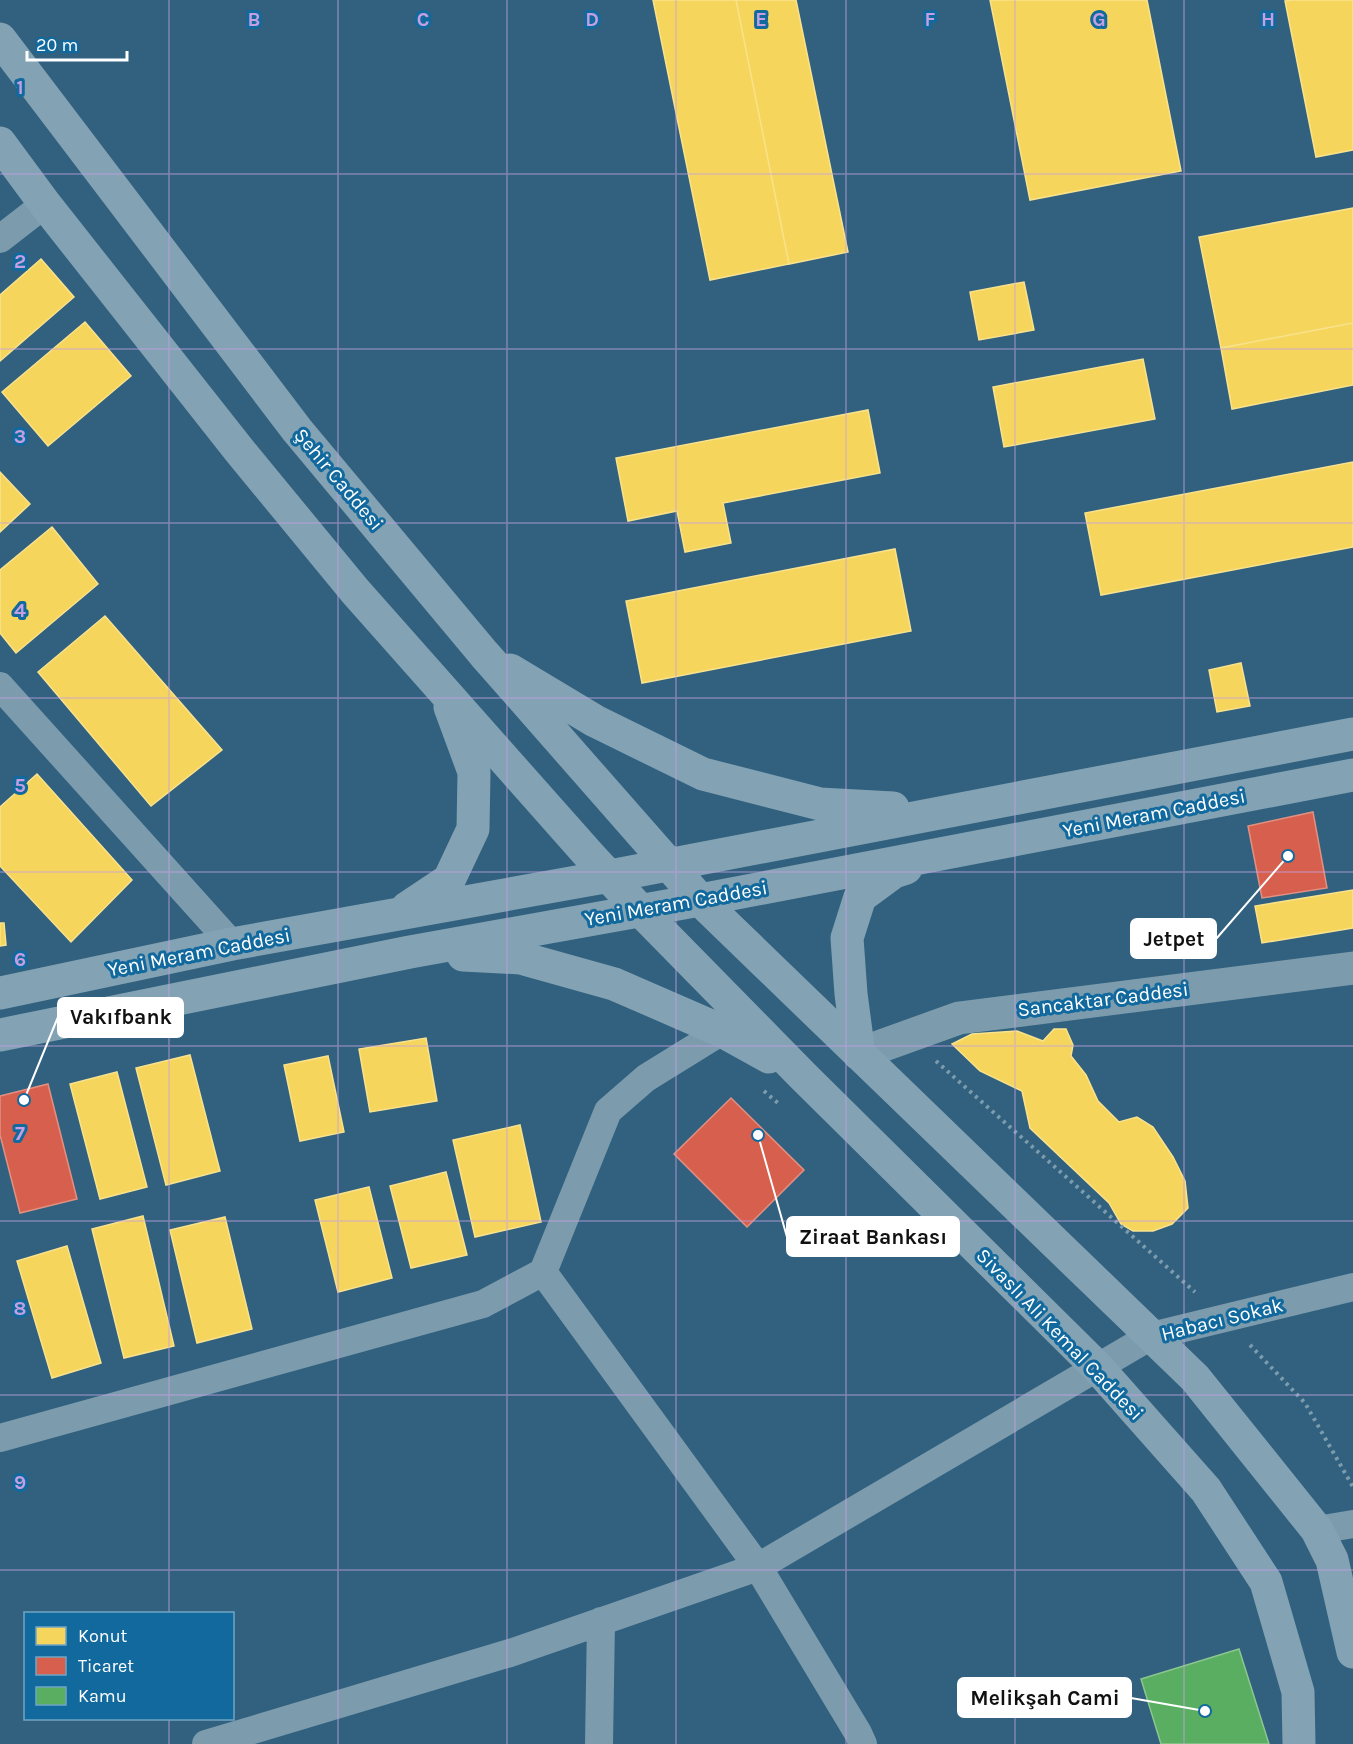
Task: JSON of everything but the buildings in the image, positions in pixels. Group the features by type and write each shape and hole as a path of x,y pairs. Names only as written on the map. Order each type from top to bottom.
{"main road":[{"name":"Şehir Caddesi","path":"0,39 297,430 484,654 700,900"},
{"path":"0,142 45,204 239,450 355,591 639,909"},
{"path":"484,654 595,721 703,774 820,804 940,812"},
{"path":"397,915 448,880 473,829 474,772 444,691"},
{"name":"Yeni Meram Caddesi","path":"0,993 232,944 610,876 1353,734"},
{"name":"Yeni Meram Caddesi","path":"0,1035 410,952 639,909 700,900 1353,775"},
{"path":"860,1054 851,994 847,938 860,897 894,872 945,853"},
{"path":"700,900 1195,1378 1317,1530 1332,1560 1353,1652"},
{"name":"Sivaslı Ali Kemal Caddesi","path":"639,909 803,1076 1098,1368 1206,1490 1266,1582 1298,1692 1299,1744"},
{"path":"410,952 521,958 614,984 722,1030 803,1076"}],"street":[{"path":"0,238 45,204"},
{"path":"0,686 232,944"},
{"name":"Sancaktar Caddesi","path":"860,1054 959,1018 1353,968"},
{"path":"0,1438 483,1304 543,1272 608,1111 646,1077 722,1030"},
{"path":"543,1272 758,1567 863,1744"},
{"name":"Habacı Sokak","path":"206,1744 510,1653 758,1567 1151,1336 1353,1287"},
{"path":"1317,1530 1353,1524"},
{"path":"599,1744 601,1621"}],"path":[{"path":"908,1036 1224,1319 1305,1403 1353,1486"},
{"path":"763,1090 780,1104"}],"place":[{"name":"Jetpet","path":"1288,856"},
{"name":"Vakıfbank","path":"24,1100"},
{"name":"Ziraat Bankası","path":"758,1135"},
{"name":"Melikşah Cami","path":"1205,1711"}]}
